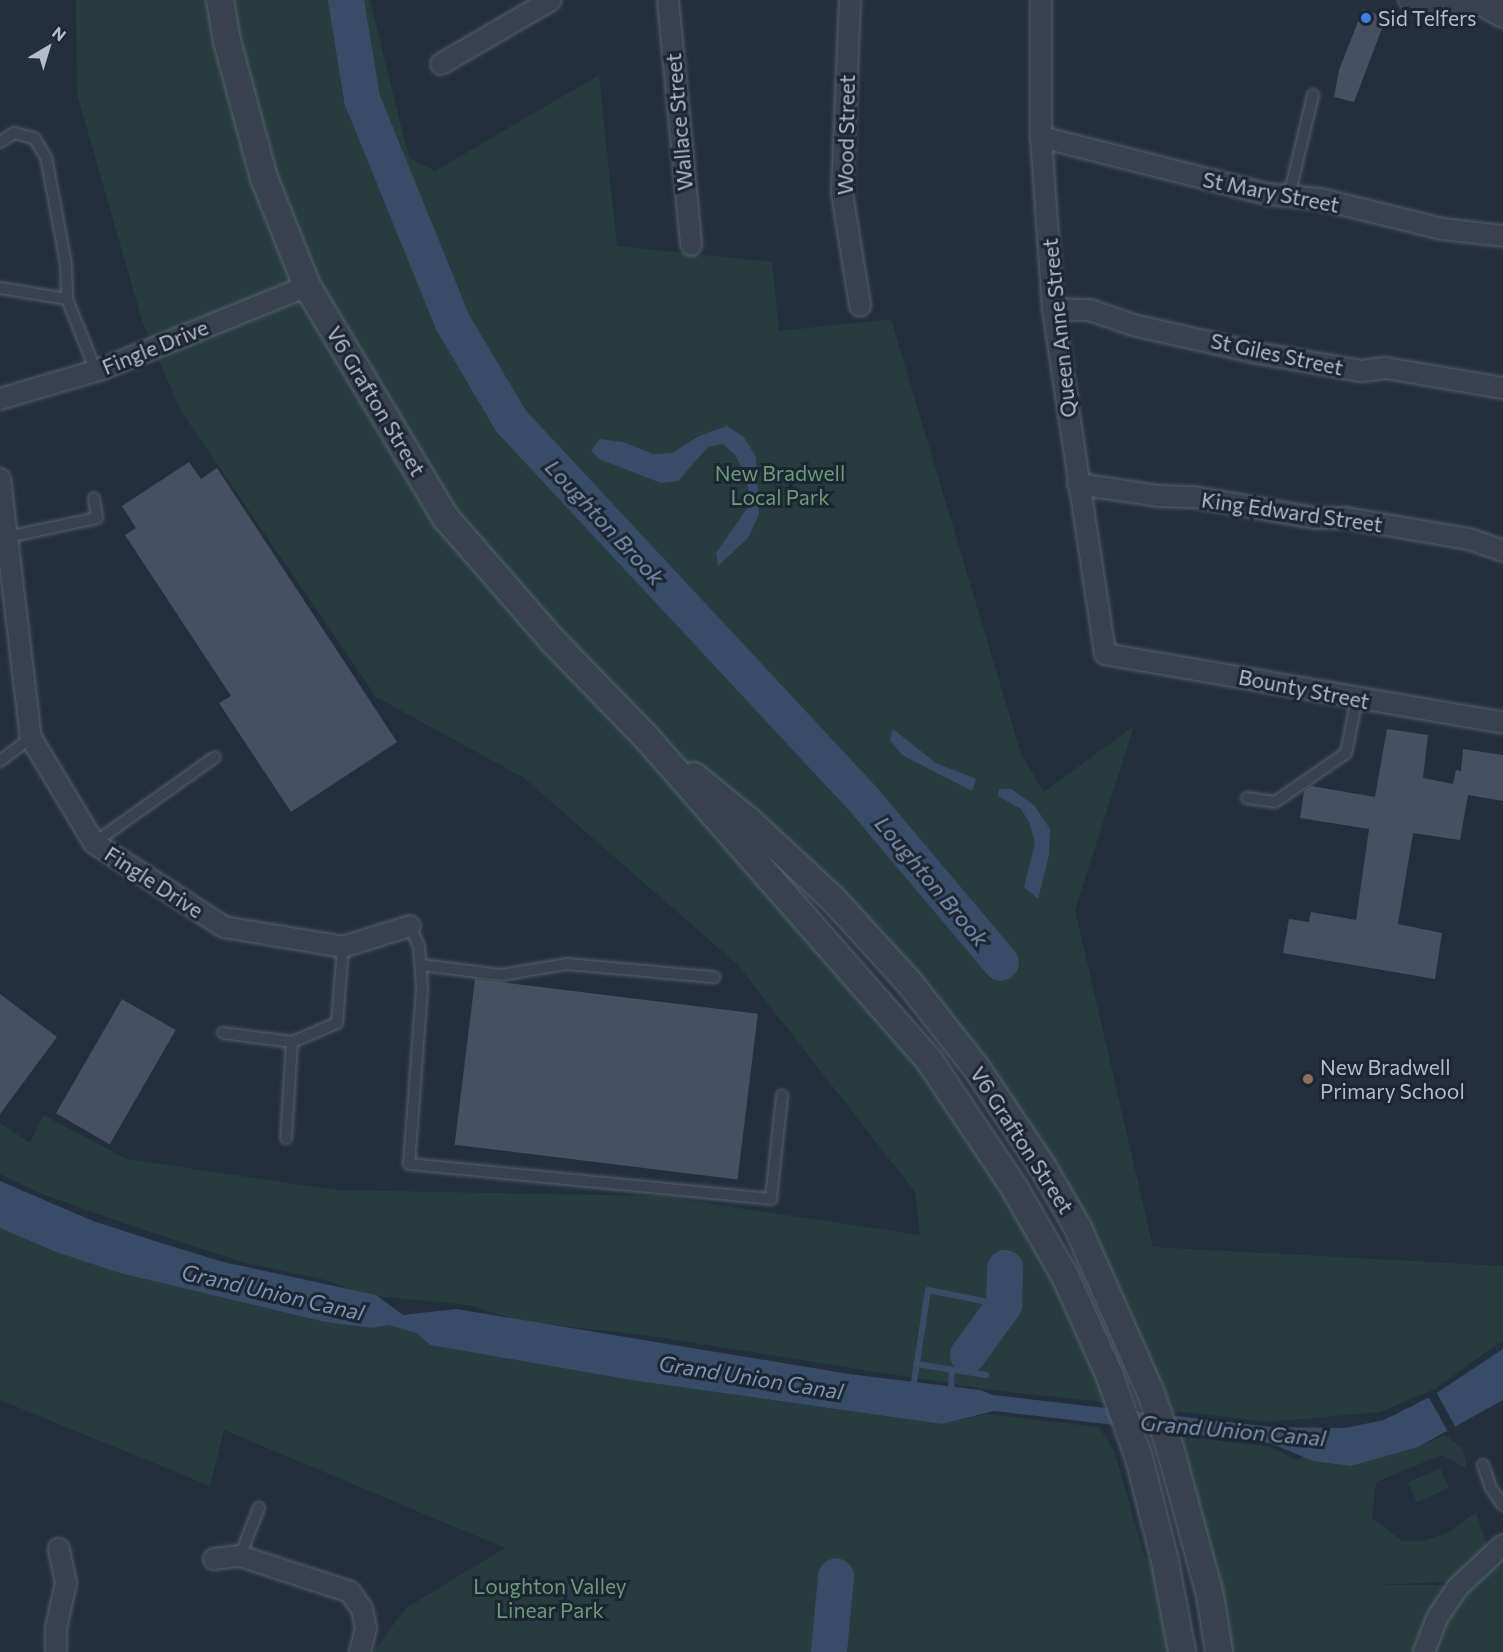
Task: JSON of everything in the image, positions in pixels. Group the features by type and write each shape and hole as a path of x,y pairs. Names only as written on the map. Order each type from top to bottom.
{"street":[{"name":"V6 Grafton Street","path":"220,0 227,41 264,178 307,286 446,518 552,640 647,738 929,1060 1014,1187 1065,1276 1109,1374 1139,1458 1165,1561 1182,1652"},
{"path":"441,64 551,0"},
{"name":"Wallace Street","path":"668,0 691,245"},
{"name":"Wood Street","path":"850,0 842,193 860,306"},
{"name":"Queen Anne Street","path":"1041,0 1041,137 1053,309 1105,654"},
{"path":"1409,0 1426,7 1479,0 1503,14"},
{"name":"St Mary Street","path":"1041,137 1149,166 1289,196 1320,199 1442,229 1503,236"},
{"name":"Fingle Drive","path":"0,399 96,371 307,286"},
{"name":"St Giles Street","path":"1053,309 1090,310 1133,325 1257,353 1361,371 1386,368 1503,388"},
{"name":"Fingle Drive","path":"0,479 31,738 94,843 224,927 343,947 411,926"},
{"name":"King Edward Street","path":"1078,484 1158,496 1194,497 1314,518 1346,518 1469,539 1503,551"},
{"name":"Bounty Street","path":"1105,654 1503,723"},
{"name":"V6 Grafton Street","path":"647,738 748,820 840,907 908,981 977,1069 1042,1166 1078,1228 1150,1391 1170,1448 1210,1595 1219,1652"},
{"path":"1424,1652 1437,1618 1457,1588 1503,1545"},
{"path":"56,1652 56,1628 66,1583 59,1549"},
{"path":"214,1559 240,1556 350,1592 362,1609 366,1628 360,1652"}],"lane":[{"path":"1289,196 1313,95"},
{"path":"0,142 14,133 34,138 46,157 66,264 67,299 96,371"},
{"path":"0,288 67,299"},
{"path":"7,537 97,518 94,498"},
{"path":"1247,798 1275,802 1346,753 1357,699"},
{"path":"1,763 31,738"},
{"path":"94,843 215,757"},
{"path":"411,926 422,965 409,1164 771,1199 782,1096"},
{"path":"223,1033 292,1042 336,1023 343,947"},
{"path":"422,965 501,975 567,964 714,977"},
{"path":"286,1138 292,1042"},
{"path":"1483,1465 1491,1488 1503,1505"},
{"path":"240,1556 259,1508"}],"green space":[{"name":"New Bradwell Local Park","path":"76,0 370,0 409,158 435,171 599,75 617,246 772,262 779,331 891,319 1021,754 1044,792 1134,726 1075,910 1153,1247 1503,1266 1503,1340 1435,1389 1380,1412 1268,1422 1148,1408 1078,1228 908,981 652,742 810,911 1014,1187 1126,1410 1094,1401 991,1390 651,1336 521,1321 468,1305 365,1295 326,1280 242,1262 135,1227 37,1192 0,1174 0,1123 30,1143 43,1115 127,1159 335,1190 659,1196 920,1235 915,1192 738,965 524,778 376,697 181,411 143,324 77,94"},
{"name":"Loughton Valley Linear Park","path":"0,1228 56,1252 120,1273 325,1322 372,1328 388,1325 416,1333 430,1345 631,1380 942,1424 986,1414 1099,1427 1115,1453 1145,1558 1165,1561 1182,1652 373,1652 406,1608 505,1548 224,1430 210,1486 0,1400"},
{"path":"1162,1434 1271,1447 1297,1460 1302,1457 1351,1466 1418,1447 1445,1435 1463,1449 1467,1469 1442,1455 1376,1482 1372,1518 1402,1541 1420,1542 1449,1532 1476,1512 1490,1554 1448,1582 1373,1585 1450,1585 1503,1555 1503,1652 1219,1652"},
{"path":"1440,1468 1449,1488 1417,1502 1408,1482"}],"water":[{"path":"727,426 744,437 756,457 759,514 748,538 718,566 716,553 751,503 745,474 735,455 723,444 708,447 678,481 661,483 599,459 591,451 600,439 623,442 653,454 672,453 699,436"},
{"path":"893,729 936,763 976,779 972,791 902,755 890,740"},
{"path":"999,789 1011,789 1034,805 1050,829 1049,855 1038,899 1024,887 1035,843 1029,822 1021,809 998,796"},
{"name":"Grand Union Canal","path":"0,1181 93,1221 223,1262 376,1295 403,1315 456,1309 849,1374 980,1390 993,1395 1272,1427 1345,1428 1384,1420 1432,1396 1503,1349 1503,1400 1418,1447 1351,1466 1313,1461 1270,1443 994,1411 942,1424 631,1380 430,1345 416,1333 388,1325 372,1328 325,1322 120,1273 56,1252 0,1228"}],"pier":[{"path":"1435,1390 1457,1430 1449,1435 1427,1394"}],"building":[{"path":"1363,9 1386,18 1354,102 1334,97 1339,70"},
{"path":"189,462 201,479 217,468 397,742 291,812 219,703 231,696 125,535 136,528 122,506"},
{"path":"1387,729 1428,735 1423,778 1453,784 1456,770 1461,771 1463,749 1503,755 1503,801 1468,795 1460,840 1413,833 1398,924 1442,933 1435,979 1283,953 1289,919 1309,922 1311,912 1356,920 1369,829 1300,818 1304,791 1311,786 1375,797"},
{"path":"475,979 758,1014 738,1179 455,1145"},
{"path":"0,994 57,1037 0,1114"},
{"path":"122,999 176,1030 110,1144 56,1113"}],"waterway":[{"name":"Loughton Brook","path":"346,0 362,99 452,321 511,421 863,799 1001,963"},
{"name":"Loughton Brook","path":"968,1355 1004,1305 1005,1268"},
{"path":"913,1389 928,1290 1004,1305"},
{"path":"916,1364 986,1375"},
{"name":"Loughton Brook","path":"951,1393 952,1370"},
{"name":"Loughton Brook","path":"829,1652 836,1576"}],"place":[{"name":"Sid Telfers","path":"1366,18"},
{"name":"New Bradwell Primary School","path":"1308,1079"}]}
